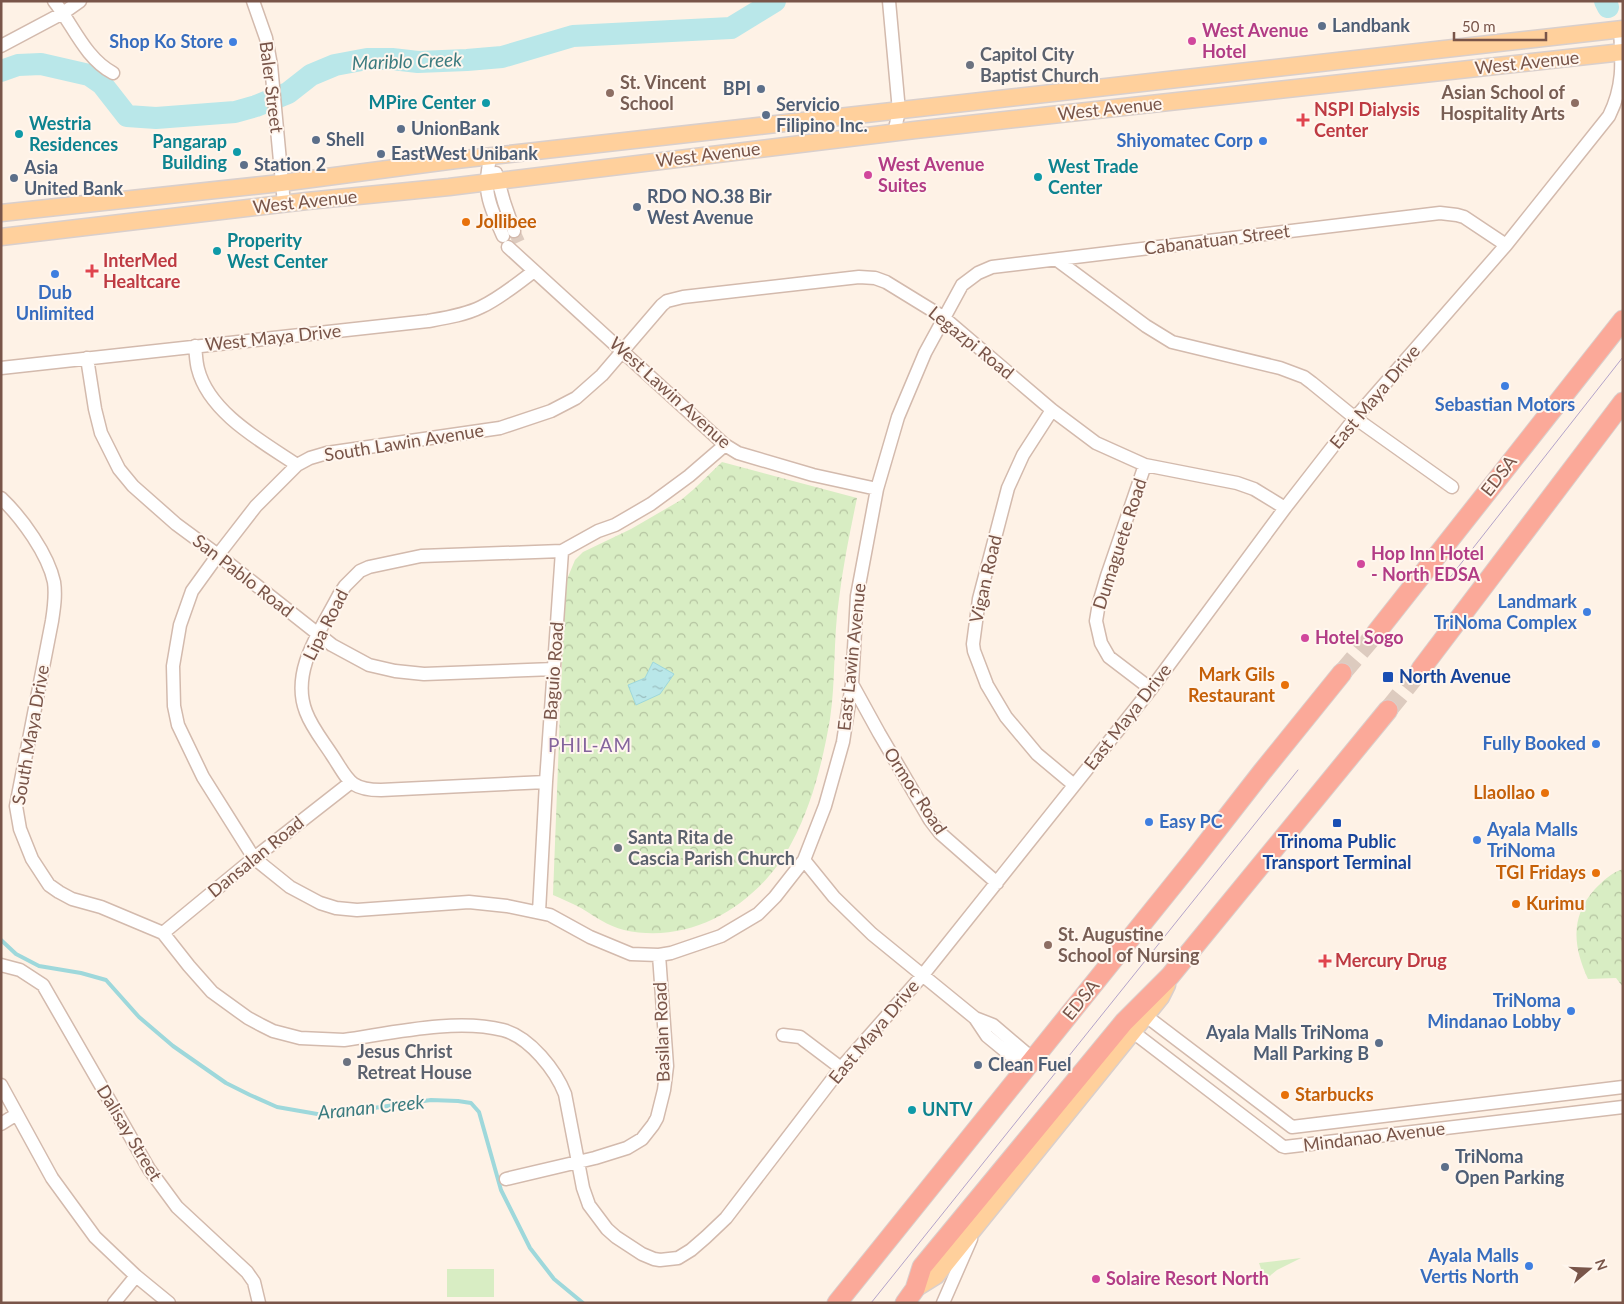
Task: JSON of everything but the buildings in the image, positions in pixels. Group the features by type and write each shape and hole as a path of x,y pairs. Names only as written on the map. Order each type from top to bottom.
{"highway":[{"name":"EDSA","path":"1376,633 1623,320"},
{"path":"1421,669 1623,402"},
{"name":"EDSA","path":"837,1303 1342,674"},
{"path":"910,1296 922,1266 1124,1022 1170,976 1388,710"}],"main road":[{"name":"West Avenue","path":"1,213 281,183 490,157 1621,29"},
{"name":"West Avenue","path":"1,236 493,181 894,133 1622,52"},
{"path":"658,138 660,161"},
{"path":"910,1296 936,1276 1161,997 1170,976"}],"street":[{"path":"54,1 88,52 102,67 113,73"},
{"path":"1,46 80,1"},
{"name":"Baler Street","path":"253,1 266,38 284,204"},
{"path":"889,1 899,111 894,133"},
{"name":"East Maya Drive","path":"578,1162 582,1188 589,1206 607,1229 616,1237 654,1259 678,1258 691,1250 726,1218 841,1068 922,976 1151,689 1285,508 1355,418 1506,246 1609,116 1616,103 1622,72 1621,29"},
{"name":"West Lawin Avenue","path":"490,157 493,181 492,207 519,256 725,445 738,453 794,470 878,489"},
{"name":"Cabanatuan Street","path":"943,317 962,285 978,273 992,267 1440,214 1464,217 1506,246"},
{"path":"1057,260 1146,326 1172,342 1294,372 1312,382 1355,418 1452,488"},
{"name":"West Maya Drive","path":"1,368 428,321 480,307 500,296 534,271"},
{"name":"Legazpi Road","path":"623,351 655,312 667,301 683,297 859,277 874,278 886,282 943,317 1052,410 1096,443 1145,465 1237,483 1254,489 1285,508"},
{"name":"East Lawin Avenue","path":"804,860 825,806 843,742 852,684 857,596 878,489 898,417 925,352 943,317"},
{"path":"195,346 198,370 224,412 238,425 297,465"},
{"name":"South Lawin Avenue","path":"623,351 602,375 576,398 551,411 529,419 500,428 327,453 310,458 297,465 256,506 192,591 180,625 173,666 174,706 178,726 203,777 254,858 290,887 320,903 336,908 357,910 469,902 507,906 550,915 631,954 659,955 694,946 721,936 758,914 775,897 804,860"},
{"name":"San Pablo Road","path":"87,358 98,422 106,444 120,469 133,486 154,506 318,636 369,665 395,672 424,674 554,669"},
{"name":"Vigan Road","path":"1052,410 1023,455 1008,488 979,599 973,644 987,685 1006,717 1037,754 1074,785"},
{"name":"Lipa Road","path":"350,783 306,712 301,696 301,682 306,660 318,636 345,586 360,571 421,556 562,551 598,531 615,525 651,504 689,476 725,445"},
{"name":"Dumaguete Road","path":"1145,465 1107,576 1096,621 1101,643 1109,658 1151,689"},
{"name":"South Maya Drive","path":"1,498 22,522 43,554 54,582 55,594 52,621 16,806 23,840 42,876 49,885 72,899 101,907 163,933 212,992 248,1018 273,1031 289,1036 316,1040 344,1040 440,1027 474,1026 505,1030 528,1044 550,1066 560,1080 565,1094 578,1162"},
{"name":"Baguio Road","path":"539,912 562,551"},
{"name":"Ormoc Road","path":"852,684 930,820 940,833 997,883"},
{"path":"350,783 365,790 381,790 546,782"},
{"name":"Dansalan Road","path":"163,933 254,858 350,783"},
{"path":"804,860 834,897 872,934 975,1018 993,1025 1029,1064"},
{"name":"Basilan Road","path":"506,1179 627,1148 642,1139 657,1118 667,1066 659,955"},
{"name":"Dalisay Street","path":"1,965 20,970 43,985 149,1169 177,1207 248,1272 254,1282 258,1303"},
{"name":"Mindanao Avenue","path":"1146,1016 1292,1127 1623,1087"},
{"name":"Mindanao Avenue","path":"1133,1032 1285,1147 1623,1108"},
{"path":"783,1035 800,1037 841,1068"},
{"path":"1173,1062 1177,1050 1186,1047"},
{"path":"1,1085 52,1178 94,1237 136,1276 169,1303"},
{"path":"1,1124 17,1114"},
{"path":"943,1303 978,1224"},
{"path":"114,1303 136,1276"}],"green space":[{"path":"722,462 857,498 837,614 832,704 824,750 811,798 799,828 779,864 762,883 743,900 722,914 699,925 675,931 650,933 624,930 553,895 565,584 575,560 583,552 631,529 681,500"},
{"path":"1623,869 1623,987 1616,978 1588,979 1579,955 1576,932 1581,910 1595,889 1605,880"},
{"path":"1301,1258 1277,1270 1265,1280 1259,1263"},
{"path":"447,1269 494,1269 494,1297 447,1297"}],"water":[{"path":"653,662 674,674 660,694 636,705 628,685 645,678"}],"waterway":[{"name":"Mariblo Creek","path":"1,71 18,65 41,64 89,75 102,84 127,116 156,118 235,112 288,93 311,75 335,65 367,59 418,62 502,57 573,36 731,28 775,1"},
{"name":"Mariblo Creek","path":"1605,1 1608,7"},
{"name":"Aranan Creek","path":"1,940 16,954 39,966 81,973 106,980 139,1017 173,1046 226,1083 277,1107 323,1115 431,1100 471,1103 479,1112 501,1190 530,1248 554,1279 583,1303"}],"tunnel":[{"path":"514,231 519,242"},
{"path":"1342,673 1376,633"},
{"path":"1388,710 1421,669"}],"tram line":[{"path":"1448,580 1623,357"},
{"path":"871,1303 1298,770"}],"place":[{"name":"Landbank","path":"1322,26"},
{"name":"West Avenue Hotel","path":"1192,41"},
{"name":"Shop Ko Store","path":"233,42"},
{"name":"Capitol City Baptist Church","path":"970,65"},
{"name":"BPI","path":"761,89"},
{"name":"St. Vincent School","path":"610,93"},
{"name":"MPire Center","path":"486,103"},
{"name":"Asian School of Hospitality Arts","path":"1575,103"},
{"name":"Servicio Filipino Inc.","path":"766,115"},
{"name":"NSPI Dialysis Center","path":"1303,120"},
{"name":"UnionBank","path":"401,129"},
{"name":"Westria Residences","path":"19,134"},
{"name":"Shell","path":"316,140"},
{"name":"Shiyomatec Corp","path":"1263,141"},
{"name":"Pangarap Building","path":"237,152"},
{"name":"EastWest Unibank","path":"381,154"},
{"name":"Station 2","path":"244,165"},
{"name":"West Avenue Suites","path":"868,175"},
{"name":"West Trade Center","path":"1038,177"},
{"name":"Asia United Bank","path":"14,178"},
{"name":"RDO NO.38 Bir West Avenue","path":"637,207"},
{"name":"Jollibee","path":"466,222"},
{"name":"Properity West Center","path":"217,251"},
{"name":"InterMed Healtcare","path":"92,271"},
{"name":"Dub Unlimited","path":"55,274"},
{"name":"Sebastian Motors","path":"1505,386"},
{"name":"Hop Inn Hotel - North EDSA","path":"1361,564"},
{"name":"Landmark TriNoma Complex","path":"1587,612"},
{"name":"Hotel Sogo","path":"1305,638"},
{"name":"North Avenue","path":"1388,677"},
{"name":"Mark Gils Restaurant","path":"1285,685"},
{"name":"Fully Booked","path":"1596,744"},
{"name":"Llaollao","path":"1545,793"},
{"name":"Easy PC","path":"1149,822"},
{"name":"Trinoma Public Transport Terminal","path":"1337,823"},
{"name":"Ayala Malls TriNoma","path":"1477,840"},
{"name":"Santa Rita de Cascia Parish Church","path":"618,848"},
{"name":"TGI Fridays","path":"1596,873"},
{"name":"Kurimu","path":"1516,904"},
{"name":"St. Augustine School of Nursing","path":"1048,945"},
{"name":"Mercury Drug","path":"1325,961"},
{"name":"TriNoma Mindanao Lobby","path":"1571,1011"},
{"name":"Ayala Malls TriNoma Mall Parking B","path":"1379,1043"},
{"name":"Jesus Christ Retreat House","path":"347,1062"},
{"name":"Clean Fuel","path":"978,1065"},
{"name":"Starbucks","path":"1285,1095"},
{"name":"UNTV","path":"912,1110"},
{"name":"TriNoma Open Parking","path":"1445,1167"},
{"name":"Ayala Malls Vertis North","path":"1529,1266"},
{"name":"Solaire Resort North","path":"1096,1279"}],"district":[{"name":"PHIL-AM","path":"590,745"}]}
